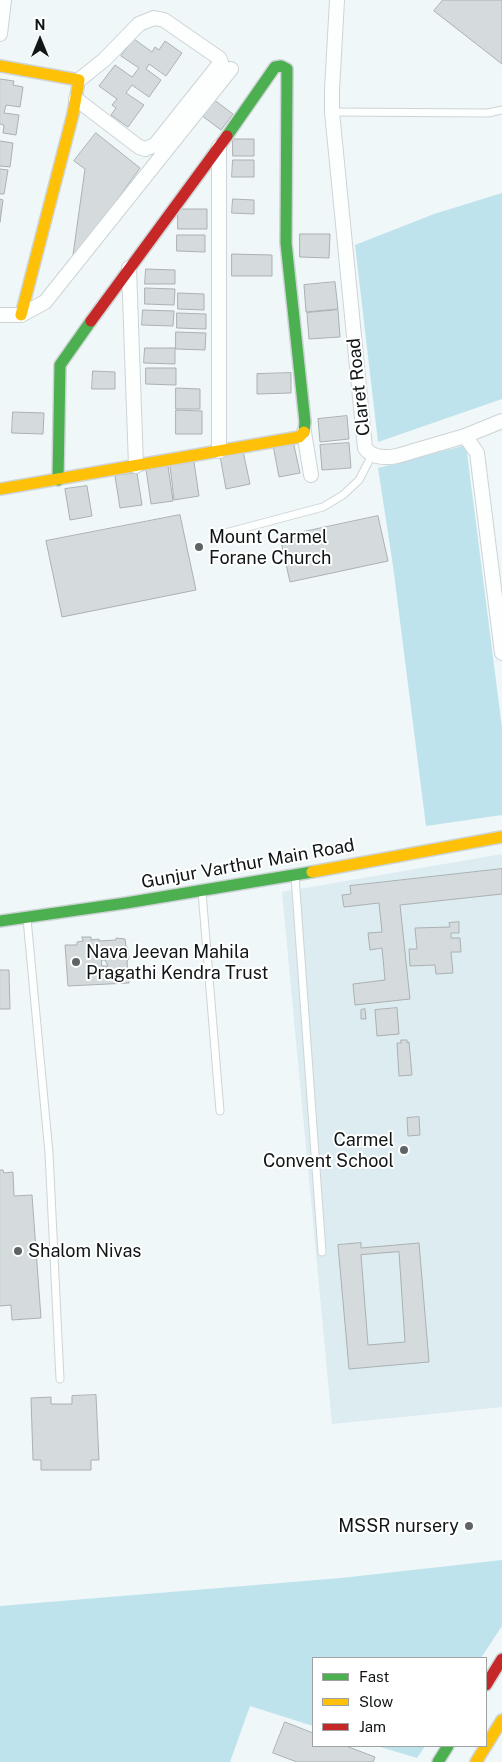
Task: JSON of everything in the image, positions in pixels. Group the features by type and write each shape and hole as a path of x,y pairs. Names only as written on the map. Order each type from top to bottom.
{"street":[{"path":"0,34 4,0"},
{"name":"Claret Road","path":"338,0 332,112 364,444 367,451 372,455 397,456 465,436 502,421"},
{"path":"21,315 79,80 104,60 140,24 154,18 164,20 219,58 221,62 155,145 150,148 139,147 76,98"},
{"path":"0,66 79,80"},
{"path":"58,480 60,365 219,147 274,67 281,66 287,69 286,243 305,422 304,432 310,475"},
{"path":"0,316 21,315 45,302 231,68"},
{"path":"219,147 219,451"},
{"path":"129,268 136,466"},
{"path":"0,489 299,437 304,432"},
{"path":"465,436 477,453 502,653"},
{"name":"Gunjur Varthur Main Road","path":"0,921 66,913 502,837"},
{"path":"487,1683 502,1659"},
{"path":"487,1744 502,1720"},
{"path":"438,1762 447,1747"},
{"path":"476,1762 485,1747"}],"lane":[{"path":"332,112 488,113 502,110"},
{"path":"214,536 323,507 342,495 359,480 372,455"},
{"path":"295,874 322,1252"},
{"path":"202,890 220,1111"},
{"path":"26,918 49,1153 60,1380"}],"shaded area":[{"path":"502,193 502,399 378,442 355,245 434,214"},
{"path":"466,445 502,728 502,815 426,826 393,566 378,468"},
{"name":"Carmel Convent School","path":"502,854 502,1407 332,1424 282,892"},
{"path":"502,1560 502,1626 482,1657 312,1657 312,1726 250,1706 230,1762 0,1762 0,1606 341,1578"},
{"path":"380,1747 424,1747 417,1758"}],"building":[{"path":"443,0 502,0 502,64 434,11"},
{"path":"134,39 152,52 155,47 159,50 165,41 182,53 166,76 149,64 146,69 161,80 149,97 132,85 126,93 144,105 128,127 111,115 116,108 112,105 117,99 99,86 115,65 132,77 139,68 121,56"},
{"path":"0,79 14,81 13,85 23,87 20,107 6,105 4,113 19,115 16,135 3,133 4,125 0,124"},
{"path":"213,99 233,114 221,130 201,115"},
{"path":"96,133 140,168 72,262 85,169 74,161"},
{"path":"233,139 254,139 254,156 233,156"},
{"path":"0,141 13,143 10,167 0,166"},
{"path":"233,160 254,160 254,177 232,177"},
{"path":"0,169 8,170 4,194 0,194"},
{"path":"0,199 3,200 0,222"},
{"path":"233,199 254,200 254,214 232,213"},
{"path":"178,209 207,209 207,229 178,229"},
{"path":"300,234 330,234 329,258 300,257"},
{"path":"177,235 205,235 205,252 177,251"},
{"path":"232,254 272,255 272,276 232,276"},
{"path":"146,269 175,270 175,284 145,284"},
{"path":"335,282 338,309 306,312 304,285"},
{"path":"145,288 175,289 174,305 145,304"},
{"path":"178,293 204,294 204,310 178,309"},
{"path":"143,310 174,311 173,326 142,325"},
{"path":"338,310 340,337 309,339 307,313"},
{"path":"177,313 206,314 206,329 177,328"},
{"path":"176,332 206,333 205,350 176,349"},
{"path":"145,348 175,348 175,364 144,363"},
{"path":"146,368 176,368 176,385 146,384"},
{"path":"93,371 115,372 115,389 92,389"},
{"path":"291,373 291,393 257,394 257,374"},
{"path":"176,388 200,389 200,409 176,409"},
{"path":"176,410 202,411 202,434 176,434"},
{"path":"13,412 44,413 43,434 12,433"},
{"path":"347,416 349,439 320,442 318,419"},
{"path":"293,441 300,473 279,477 273,445"},
{"path":"349,443 351,468 322,470 320,445"},
{"path":"243,451 250,484 226,489 220,456"},
{"path":"194,462 199,496 174,500 170,466"},
{"path":"168,466 173,501 151,504 146,469"},
{"path":"137,473 142,505 120,508 115,476"},
{"path":"87,486 92,516 70,520 65,489"},
{"path":"180,515 196,590 62,617 46,541"},
{"path":"378,516 388,561 290,582 280,537"},
{"path":"502,869 502,894 400,905 410,999 355,1005 353,984 385,980 382,948 370,950 368,933 382,932 379,903 344,907 342,895 351,894 350,886"},
{"path":"459,922 459,933 451,933 451,938 460,938 461,952 451,952 453,973 436,974 435,965 410,966 409,949 417,949 415,928 450,927 449,923"},
{"name":"Nava Jeevan Mahila Pragathi Kendra Trust","path":"82,937 91,937 91,940 99,939 99,941 116,940 116,938 125,939 129,959 127,961 129,983 68,986 65,945 77,945 77,942 83,941","holes":["102,960 105,960 108,966 102,966"]},
{"path":"0,970 9,970 10,1009 0,1009"},
{"path":"397,1008 399,1034 377,1036 375,1010"},
{"path":"365,1009 366,1019 361,1019 361,1010"},
{"path":"401,1040 409,1042 412,1075 399,1076 397,1043 401,1043"},
{"path":"419,1117 420,1135 408,1136 407,1118"},
{"name":"Shalom Nivas","path":"0,1170 3,1170 4,1173 13,1172 14,1196 32,1195 41,1318 12,1320 11,1305 0,1306"},
{"path":"361,1243 361,1248 419,1243 429,1362 349,1369 338,1245","holes":["399,1252 405,1342 368,1345 361,1255"]},
{"path":"96,1395 99,1460 91,1460 91,1470 41,1470 41,1460 33,1460 31,1398 51,1397 51,1404 72,1404 72,1396"},
{"path":"285,1722 312,1733 312,1747 349,1747 375,1757 373,1762 297,1762 273,1753"}],"traffic: fast":[{"path":"227,136 275,67 281,66 287,69 286,243 305,422 304,432"},
{"path":"58,480 60,365 91,321"},
{"path":"0,921 126,903 312,872"},
{"path":"438,1762 447,1747"}],"traffic: slow":[{"path":"0,66 79,80 73,114 21,315"},
{"path":"0,489 299,437 304,432"},
{"path":"312,872 502,837"},
{"path":"487,1744 502,1720"},
{"path":"476,1762 485,1747"}],"traffic: jam":[{"path":"91,321 227,136"},
{"path":"487,1683 502,1659"}],"place":[{"name":"Mount Carmel Forane Church","path":"199,547"},
{"name":"Nava Jeevan Mahila Pragathi Kendra Trust","path":"76,962"},
{"name":"Carmel Convent School","path":"404,1150"},
{"name":"Shalom Nivas","path":"18,1251"},
{"name":"MSSR nursery","path":"469,1526"}]}
